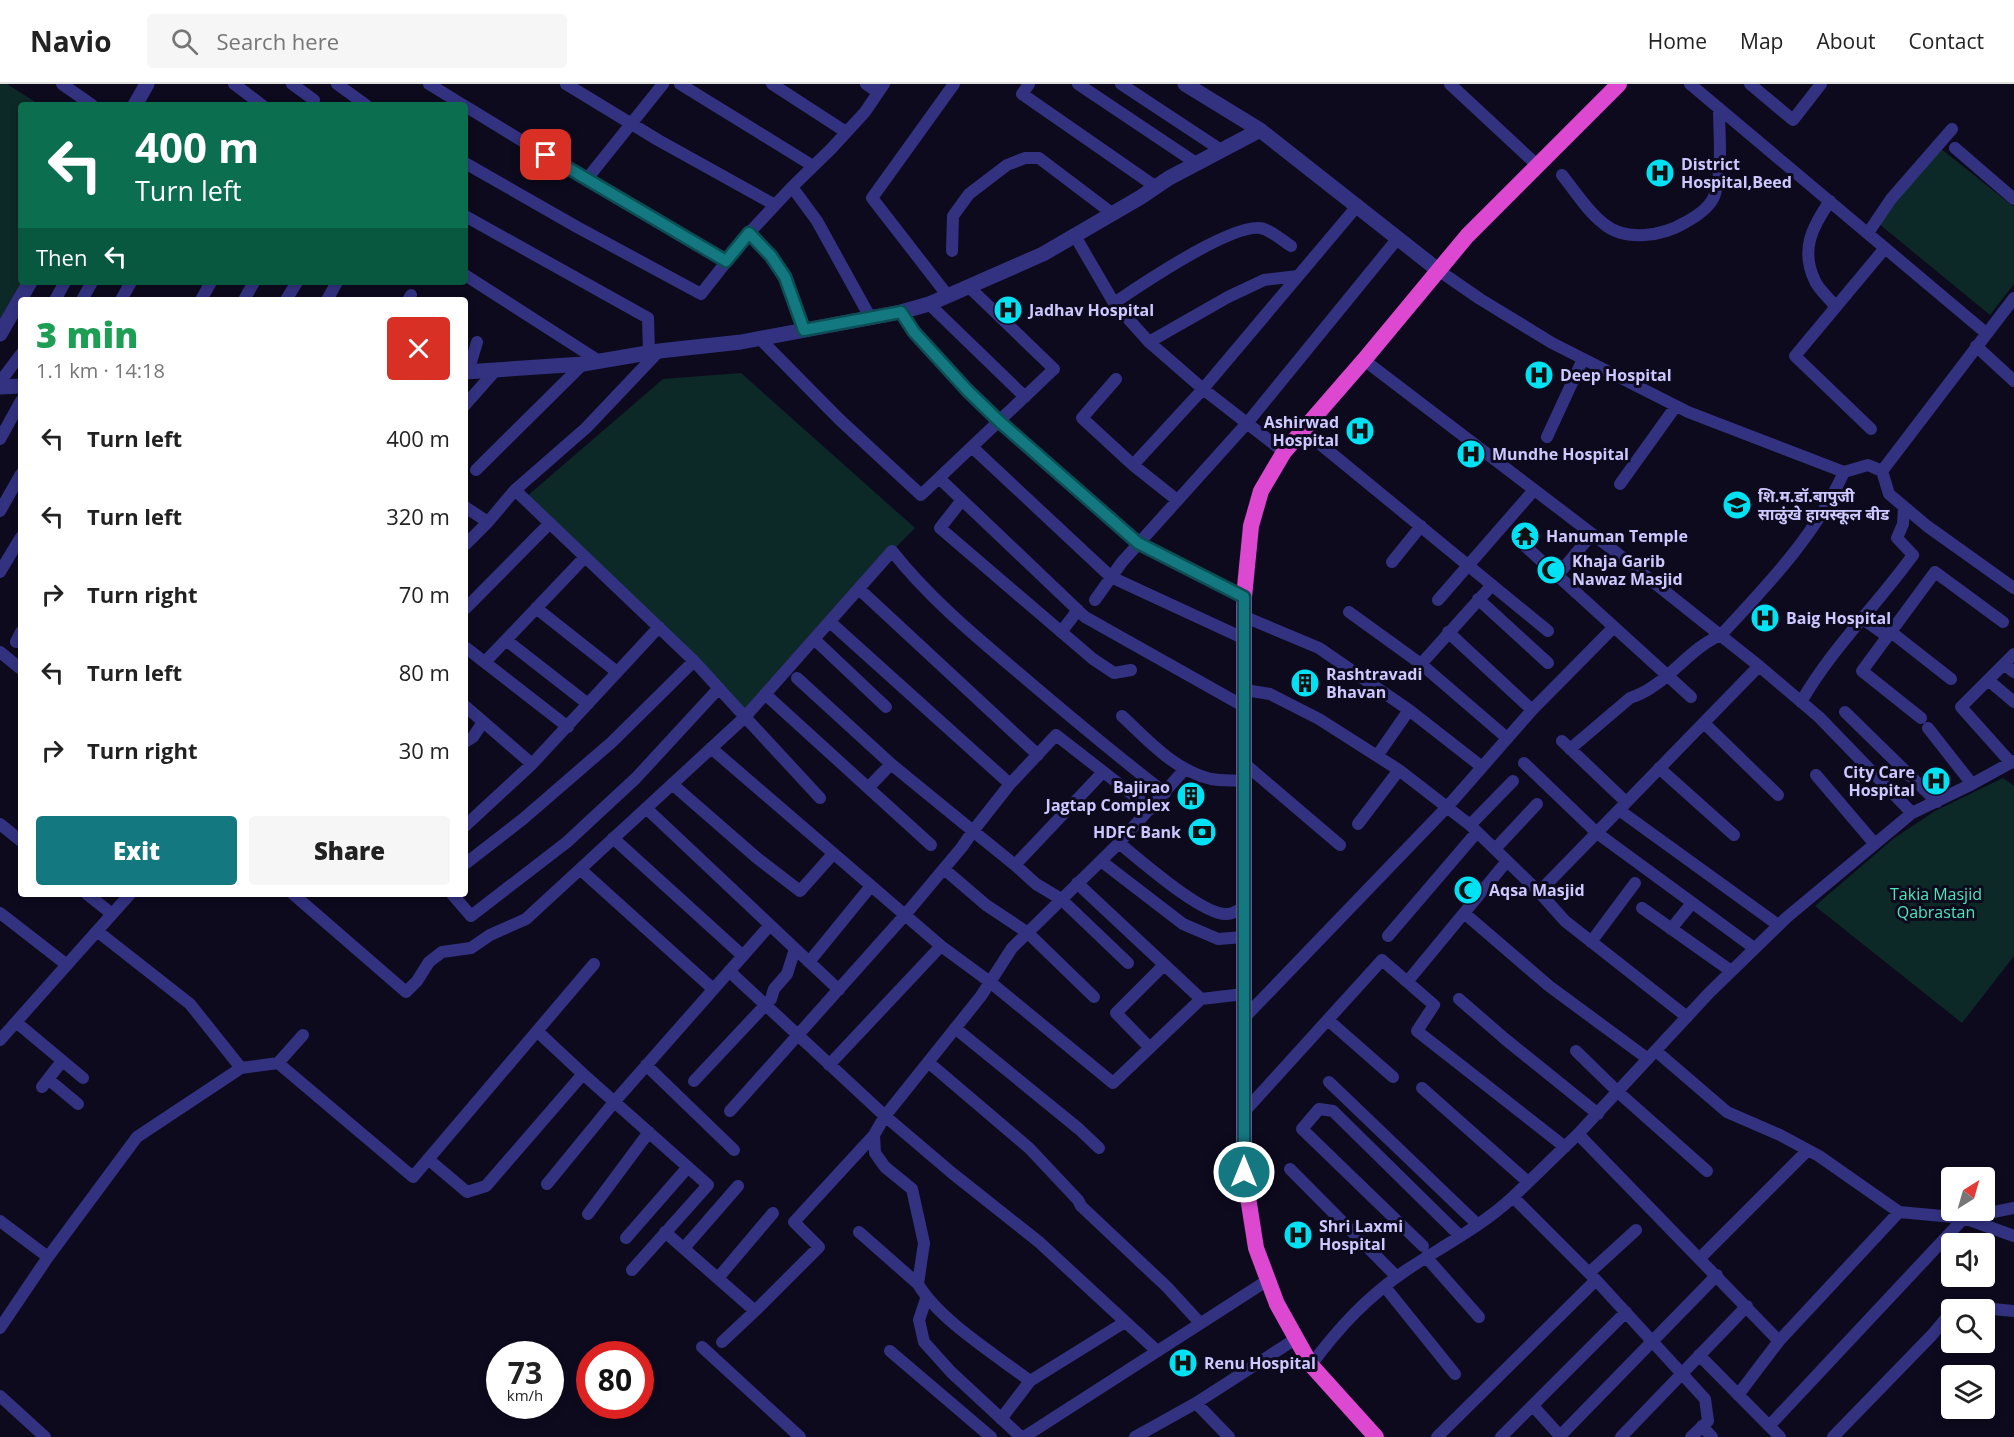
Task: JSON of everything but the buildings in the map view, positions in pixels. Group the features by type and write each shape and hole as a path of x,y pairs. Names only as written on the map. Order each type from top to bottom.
{"highway":[{"path":"1376,1437 1311,1365 1277,1304 1256,1248 1244,1172 1244,597 1251,526 1261,491 1284,452 1467,236 1619,84"}],"street":[{"path":"62,84 88,102"},
{"path":"137,102 147,84"},
{"path":"234,84 258,102"},
{"path":"292,84 314,100"},
{"path":"337,84 362,102"},
{"path":"429,84 458,102"},
{"path":"566,84 776,205"},
{"path":"680,84 813,166"},
{"path":"772,84 846,132"},
{"path":"468,165 700,294 749,233 865,112 881,88 866,84"},
{"path":"948,296 872,198 954,84"},
{"path":"1029,84 1022,94 1156,187"},
{"path":"1078,84 1196,163"},
{"path":"1121,84 1221,150"},
{"path":"1185,84 1260,130 1438,270 1552,343 1698,416 1844,472 1868,465 1882,471 1889,494 1928,526 2014,588"},
{"path":"1690,84 1986,333"},
{"path":"1750,84 1793,120 1821,84"},
{"path":"586,180 632,124 658,86"},
{"path":"1457,86 1537,165"},
{"path":"468,108 726,261"},
{"path":"1562,175 1591,212 1605,225 1627,234 1646,235 1675,229 1701,214 1714,197 1719,172 1719,108"},
{"path":"1868,233 1891,199 1952,129"},
{"path":"468,372 583,364 759,338 901,312 929,304 1043,254 1196,163 1260,130"},
{"path":"1955,148 2012,194"},
{"path":"951,251 953,216 969,194 1007,165 1025,158 1039,158 1113,213"},
{"path":"792,187 816,221 870,318"},
{"path":"1830,201 1817,220 1809,238 1808,261 1815,282 1836,307"},
{"path":"1133,465 1203,389 1358,205"},
{"path":"468,218 648,318 654,352"},
{"path":"1114,303 1164,270 1239,230 1263,228 1291,246"},
{"path":"749,233 771,256 785,277 804,330"},
{"path":"1075,236 1114,303 1149,342 1203,389 1284,452"},
{"path":"1095,600 1138,543 1248,422 1398,238"},
{"path":"1871,429 1796,356 1886,248"},
{"path":"1149,342 1263,280 1298,276"},
{"path":"468,277 599,361"},
{"path":"759,338 839,419 921,495 1054,369 969,287"},
{"path":"1882,471 2014,298"},
{"path":"0,334 18,303"},
{"path":"929,304 1025,397"},
{"path":"901,312 914,332 967,390 1138,543 1244,597"},
{"path":"468,369 477,342"},
{"path":"1976,346 2014,381"},
{"path":"468,542 515,490 586,428 654,352"},
{"path":"0,382 18,358"},
{"path":"1547,437 1583,358"},
{"path":"1364,360 1760,666 1819,717 1912,813"},
{"path":"476,470 583,364"},
{"path":"468,402 495,371"},
{"path":"1116,379 1082,418 1133,465 1177,500"},
{"path":"0,387 18,386"},
{"path":"0,439 18,406"},
{"path":"1620,484 1677,406"},
{"path":"1303,430 1548,631"},
{"path":"972,447 1111,577 1245,639"},
{"path":"1778,925 1623,806 1566,745 1630,698 1637,696 1667,676 1711,639 1721,635 1773,578 1810,532 1834,494 1844,472"},
{"path":"939,478 1085,617 1245,698 1270,694 1319,720 1399,770 1448,806 1473,828 1539,892 1564,921 1687,1017"},
{"path":"0,511 18,479"},
{"path":"515,490 694,662 820,798"},
{"path":"1438,600 1534,490"},
{"path":"962,500 940,528 1093,659 1114,673 1131,670"},
{"path":"1801,702 1817,675 1913,555 1897,537 1903,524 1904,507"},
{"path":"468,509 488,522"},
{"path":"468,606 550,523"},
{"path":"1392,562 1421,526"},
{"path":"1557,576 1592,534"},
{"path":"0,572 18,542"},
{"path":"1525,546 1691,697"},
{"path":"296,897 406,992 417,981 429,962 442,952 471,948 490,935 526,919 745,717 892,551 918,581 987,646 1108,749 1165,793"},
{"path":"485,662 585,557"},
{"path":"1972,784 1925,723 1862,671 1935,572 2003,622"},
{"path":"1421,664 1492,585"},
{"path":"859,588 1038,754"},
{"path":"1478,599 1548,663"},
{"path":"537,608 617,672"},
{"path":"1061,632 1078,610"},
{"path":"1349,612 1421,664 1507,738"},
{"path":"1245,617 1319,648 1409,710 1482,767"},
{"path":"1863,619 1889,634 1951,679"},
{"path":"830,622 1010,784"},
{"path":"468,823 532,764 659,627"},
{"path":"1244,1018 1448,806 1532,710 1613,628"},
{"path":"1448,632 1532,710"},
{"path":"814,639 886,707"},
{"path":"506,640 588,704"},
{"path":"468,649 568,727"},
{"path":"0,652 18,667"},
{"path":"1311,1365 1332,1336 1356,1310 1425,1252 1460,1236 1513,1197 1565,1148 1687,1017 1778,925 1912,813 2013,762 1962,707 1988,680 2009,668 2014,654"},
{"path":"468,862 523,819 612,742 694,662"},
{"path":"1539,892 1760,666"},
{"path":"797,678 891,764 1036,884 1061,899 1128,963"},
{"path":"1988,680 2014,702"},
{"path":"455,897 471,916 567,842 636,778 719,688"},
{"path":"765,694 932,845"},
{"path":"468,709 532,764"},
{"path":"1377,756 1409,710"},
{"path":"1845,712 1937,802"},
{"path":"1122,716 1170,760 1185,769 1213,779 1245,773 1340,845"},
{"path":"468,740 483,722"},
{"path":"1704,723 1778,795"},
{"path":"730,1111 905,915 1010,784 1056,735 1151,809"},
{"path":"711,748 941,946 990,982 1113,1083 1201,999 1244,994"},
{"path":"1524,763 1597,833 1754,948"},
{"path":"868,788 891,764"},
{"path":"1659,768 1734,835"},
{"path":"722,1342 819,1247 794,1222 874,1135 885,1116 990,982 1012,948 1119,843 1185,769"},
{"path":"1358,824 1399,770"},
{"path":"1015,865 1103,772"},
{"path":"1816,775 1874,843"},
{"path":"1388,936 1513,781"},
{"path":"672,784 757,858 800,891 833,854"},
{"path":"1495,849 1537,804"},
{"path":"646,808 838,990"},
{"path":"0,824 18,839"},
{"path":"614,838 743,956"},
{"path":"1119,843 1182,893 1215,913 1228,914 1244,907"},
{"path":"1101,861 1183,924 1218,939 1244,937"},
{"path":"1407,981 1507,861"},
{"path":"580,869 713,989"},
{"path":"944,869 986,905 1028,933 1094,997"},
{"path":"1077,883 1201,999"},
{"path":"1591,942 1635,883"},
{"path":"809,962 871,886"},
{"path":"91,897 112,914"},
{"path":"0,1040 127,897"},
{"path":"1671,929 1692,903"},
{"path":"1642,908 1731,971"},
{"path":"0,913 67,965"},
{"path":"1464,913 1549,986 1652,1055 1727,1112 1808,1150 1899,1212 1941,1216"},
{"path":"547,1184 615,1101 770,925"},
{"path":"97,931 190,1004 242,1068"},
{"path":"829,1065 941,946"},
{"path":"694,1081 771,999 774,989 787,974 795,949"},
{"path":"1244,1112 1382,960 1434,1005 1417,1031 1565,1148"},
{"path":"278,1063 413,1177 594,964"},
{"path":"1150,1048 1116,1013 1164,965"},
{"path":"729,971 885,1116 1039,1242 1157,1351"},
{"path":"1460,999 1505,1039 1598,1114"},
{"path":"1328,1020 1393,1077"},
{"path":"16,1022 83,1078"},
{"path":"955,1028 1099,1148"},
{"path":"537,1031 708,1185 632,1270"},
{"path":"0,1328 48,1257 137,1137 242,1068 278,1063 303,1035"},
{"path":"1576,1051 1618,1092 1707,1171"},
{"path":"62,1061 45,1083 78,1104"},
{"path":"928,1062 1029,1148 1081,1206 1167,1287 1200,1323"},
{"path":"646,1065 734,1150"},
{"path":"428,1159 467,1192 486,1186 583,1074"},
{"path":"1329,1082 1477,1224"},
{"path":"1422,1088 1528,1182"},
{"path":"1460,1236 1333,1111 1318,1109 1305,1123 1302,1129 1425,1252 1479,1317"},
{"path":"588,1214 649,1132"},
{"path":"1578,1134 1779,1341"},
{"path":"874,1135 875,1153 885,1167 912,1189 924,1244 918,1284"},
{"path":"1700,1258 1808,1150"},
{"path":"626,1238 688,1167"},
{"path":"1290,1169 1397,1277"},
{"path":"684,1248 738,1186"},
{"path":"1513,1197 1626,1312 1705,1399 1708,1421 1691,1437"},
{"path":"1995,1212 2014,1208"},
{"path":"1738,1395 1779,1341 1899,1212"},
{"path":"718,1278 773,1213"},
{"path":"0,1221 48,1257"},
{"path":"1769,1426 1962,1221"},
{"path":"1973,1221 2014,1236"},
{"path":"1437,1437 1636,1230"},
{"path":"665,1232 755,1311"},
{"path":"859,1232 918,1284 926,1299 950,1320 1030,1381"},
{"path":"1533,1406 1560,1437 1717,1275"},
{"path":"926,1299 919,1320 924,1342 951,1372 1022,1437 1268,1280"},
{"path":"1385,1287 1455,1374"},
{"path":"1621,1437 1747,1306"},
{"path":"1995,1309 2014,1311"},
{"path":"1501,1437 1626,1312"},
{"path":"1001,1419 1030,1381 1125,1322"},
{"path":"1833,1437 1941,1324"},
{"path":"1135,1437 1196,1403 1297,1338"},
{"path":"702,1347 800,1437"},
{"path":"890,1351 990,1437"},
{"path":"1699,1355 1780,1437"},
{"path":"0,1396 45,1437"},
{"path":"1196,1403 1228,1437"},
{"path":"1702,1426 1712,1437"}],"green space":[{"path":"0,84 7,84 35,102 18,102 18,285 20,285 0,320"},
{"path":"1940,148 2014,207 2014,284 1990,315 1878,223"},
{"path":"741,373 915,528 745,717 525,498 663,379"},
{"name":"Takia Masjid Qabrastan","path":"2003,778 2014,786 2014,956 1962,1023 1815,906 1893,839 1935,811"}],"place":[{"name":"District Hospital,Beed","path":"1660,173"},
{"name":"Jadhav Hospital","path":"1008,310"},
{"name":"Deep Hospital","path":"1539,375"},
{"name":"Ashirwad Hospital","path":"1360,431"},
{"name":"Mundhe Hospital","path":"1471,454"},
{"name":"शि.म.डॉ.बापुजी साळुंखे हायस्कूल बीड","path":"1737,505"},
{"name":"Hanuman Temple","path":"1525,536"},
{"name":"Khaja Garib Nawaz Masjid","path":"1551,570"},
{"name":"Baig Hospital","path":"1765,618"},
{"name":"Rashtravadi Bhavan","path":"1305,683"},
{"name":"City Care Hospital","path":"1936,781"},
{"name":"Bajirao Jagtap Complex","path":"1191,796"},
{"name":"HDFC Bank","path":"1202,832"},
{"name":"Aqsa Masjid","path":"1468,890"},
{"name":"Shri Laxmi Hospital","path":"1298,1235"},
{"name":"Renu Hospital","path":"1183,1363"}],"route":[{"path":"546,155 726,261 749,233 771,256 785,277 804,330 901,312 914,332 967,390 1138,543 1244,597 1244,1172"}]}
